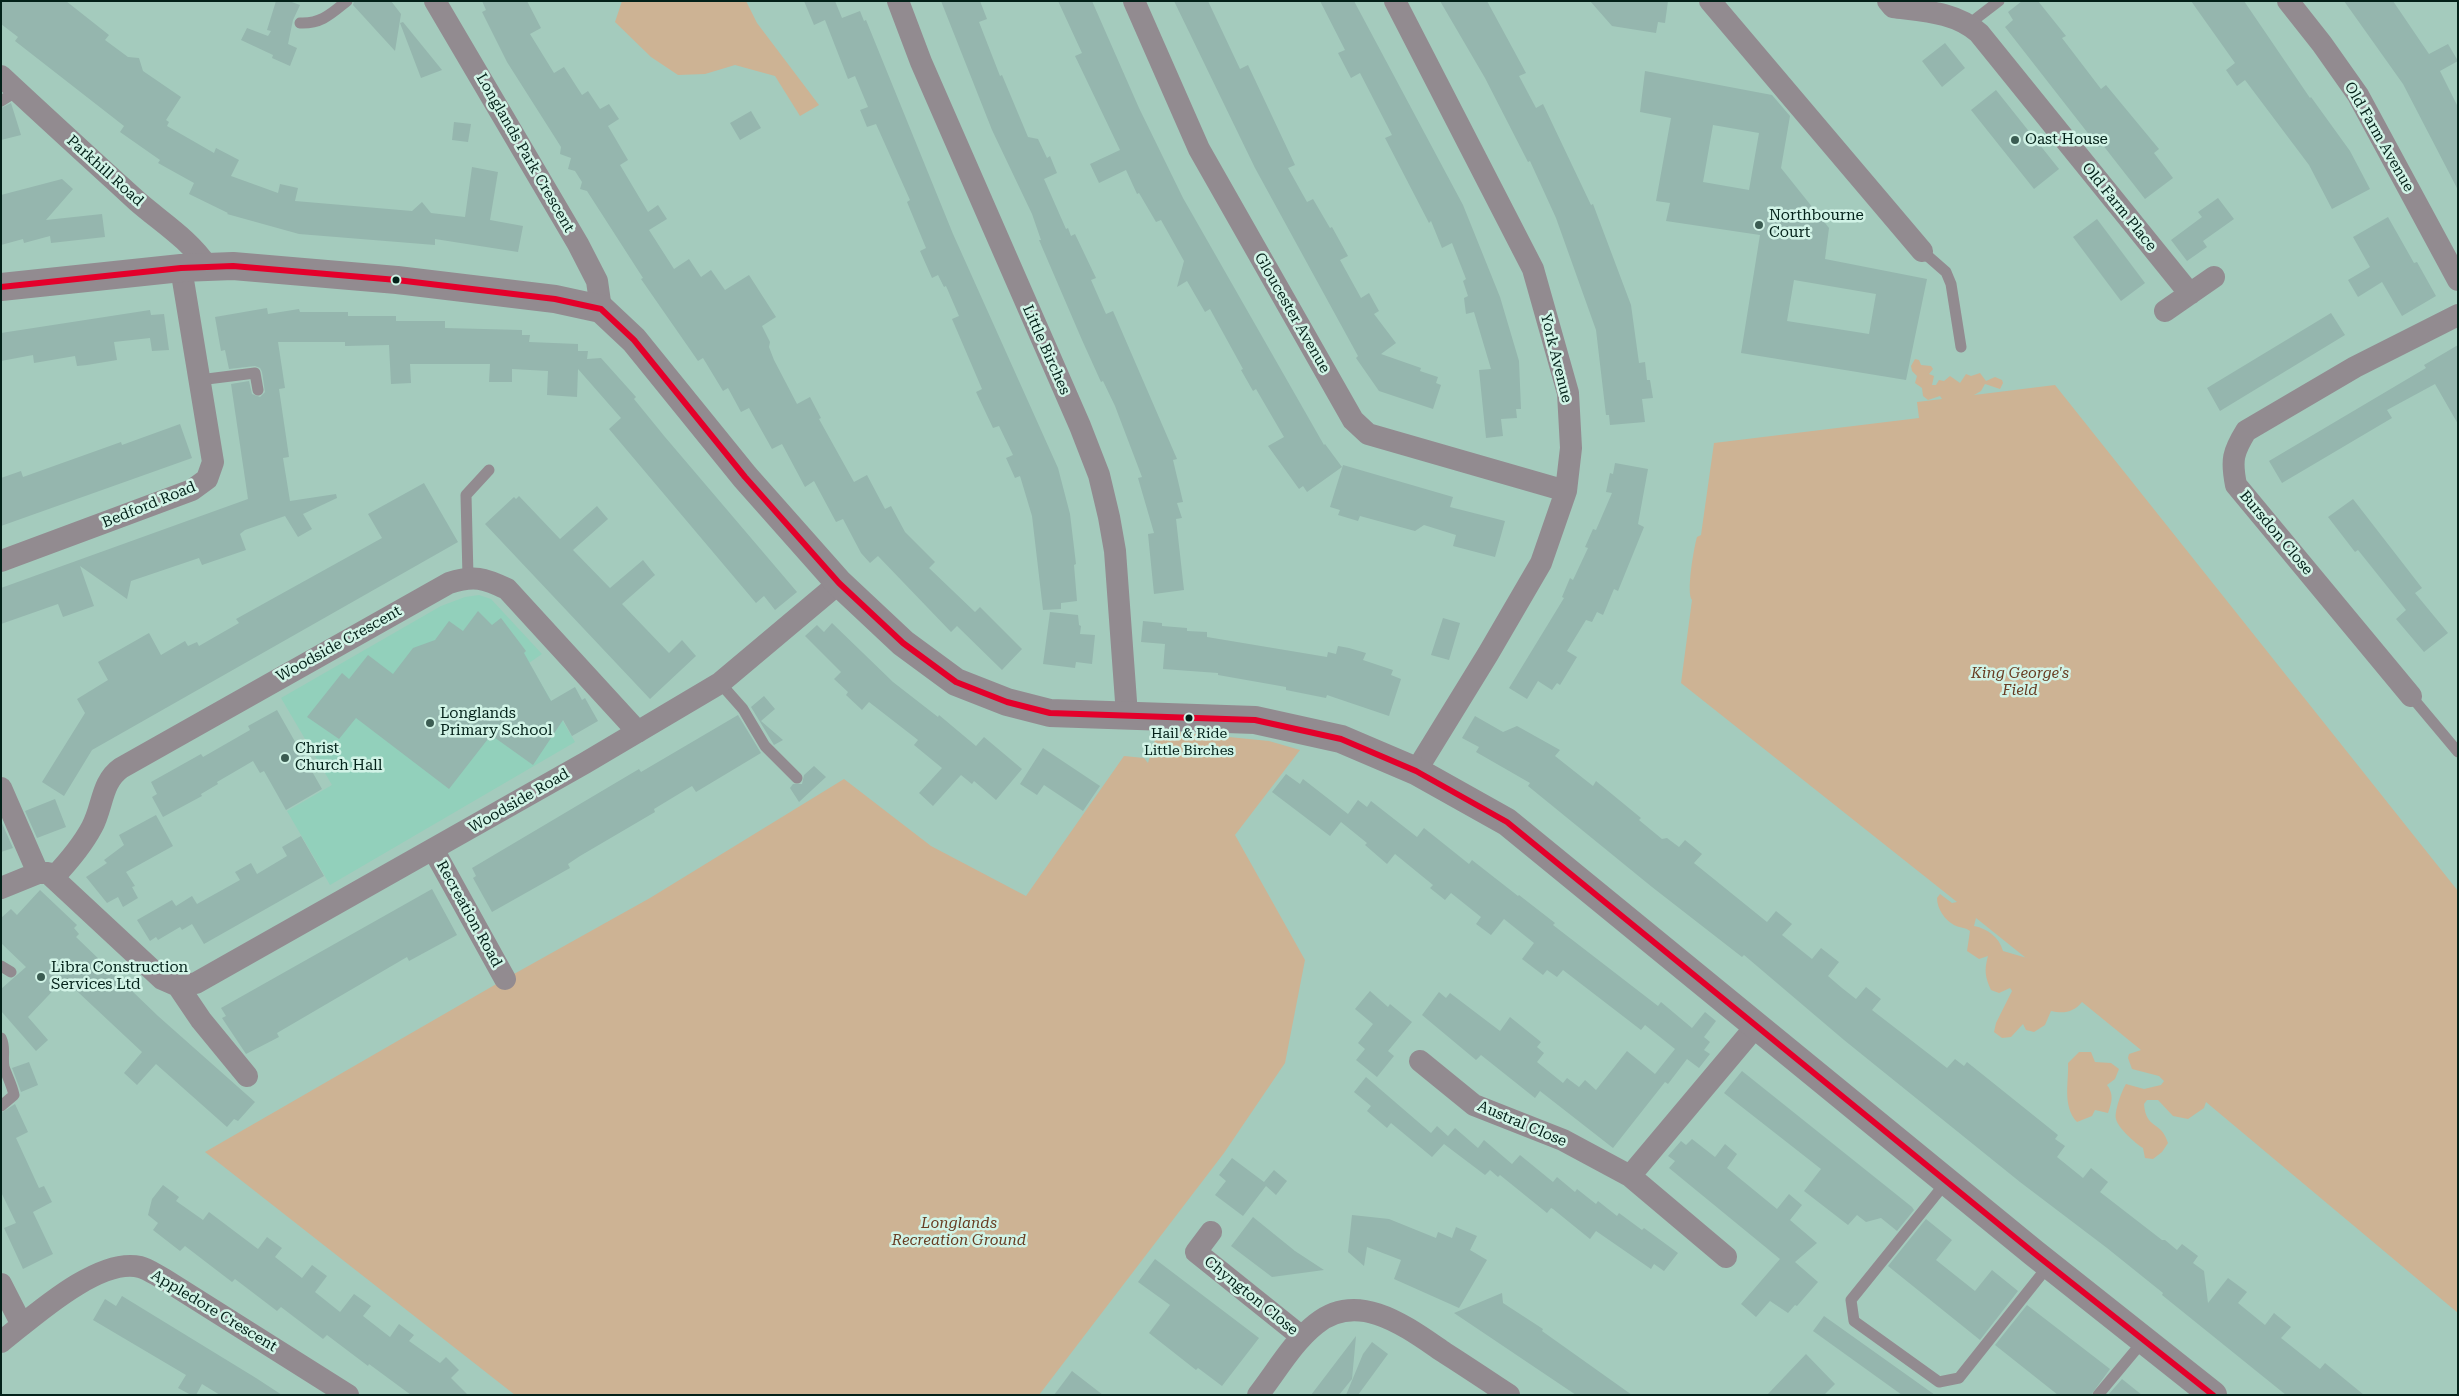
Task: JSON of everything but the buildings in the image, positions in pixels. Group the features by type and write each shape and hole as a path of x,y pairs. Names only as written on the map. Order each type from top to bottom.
{"street":[{"name":"Longlands Park Crescent","path":"434,1 578,244 597,282 601,309"},
{"name":"Little Birches","path":"898,1 921,62 1080,426 1099,475 1115,552 1127,716"},
{"name":"Gloucester Avenue","path":"1134,1 1199,149 1353,420 1368,434 1566,491"},
{"name":"York Avenue","path":"1395,1 1533,269 1568,393 1571,448 1566,491 1540,563 1488,654 1416,771"},
{"path":"1710,1 1922,250"},
{"name":"Old Farm Place","path":"1888,1 1894,8 1939,13 1969,24 1979,33 2190,294"},
{"name":"Old Farm Avenue","path":"2288,1 2322,44 2358,95 2458,280"},
{"name":"Parkhill Road","path":"6,89 198,252 194,267"},
{"path":"1,287 194,267 233,266 398,280 555,299 601,309 634,340 745,477 839,583 903,643 956,682 1007,702 1050,713 1255,720 1341,739 1416,771 1507,822 2049,1265 2213,1395"},
{"name":"Bedford Road","path":"1,561 200,486 207,479 212,462 199,380 194,267"},
{"path":"2165,311 2214,277"},
{"name":"Bursdon Close","path":"2411,696 2236,485 2232,465 2235,448 2246,431 2355,367 2458,316"},
{"path":"468,577 491,581 507,589 638,732"},
{"name":"Woodside Crescent","path":"46,875 83,844 94,824 105,787 114,772 449,583 468,577"},
{"name":"Woodside Road","path":"178,986 196,983 638,732 720,683 839,583"},
{"path":"1,788 46,875 162,979 178,986 201,1020 248,1076"},
{"name":"Recreation Road","path":"433,849 505,979"},
{"path":"1,888 46,875"},
{"path":"1630,1176 1756,1026"},
{"name":"Austral Close","path":"1420,1061 1474,1105 1563,1140 1630,1176 1726,1257"},
{"name":"Chyngton Close","path":"1211,1232 1196,1252 1302,1337"},
{"name":"Appledore Crescent","path":"1,1342 92,1276 104,1270 121,1266 139,1267 164,1279 348,1395"},
{"path":"1,1284 22,1325"},
{"path":"1258,1395 1302,1337 1330,1314 1343,1310 1381,1314 1402,1324 1509,1395"}],"lane":[{"path":"300,23 311,24 323,21 347,1"},
{"path":"1969,24 1999,1"},
{"path":"1922,250 1946,272 1951,284 1961,347"},
{"path":"199,380 255,373 258,390"},
{"path":"468,577 466,495 489,470"},
{"path":"720,683 743,709 765,746 797,778"},
{"path":"2411,696 2458,752"},
{"path":"1,1038 5,1047 4,1067 14,1095 1,1106"},
{"path":"1947,1181 1851,1300 1854,1321 1939,1382 1959,1378 2049,1265"},
{"path":"2098,1395 2144,1340"}],"shaded area":[{"name":"Longlands Primary School","path":"479,595 491,599 542,654 529,663 575,742 330,885 287,811 332,785 281,698 441,606 465,597"}],"green space":[{"path":"622,1 746,1 757,23 819,105 800,116 775,76 735,65 705,74 678,75 651,57 615,22"},
{"name":"King George's Field","path":"1915,359 1919,360 1921,365 1931,366 1933,369 1929,374 1934,376 1932,385 1936,385 1939,380 1944,381 1950,376 1960,383 1966,374 1971,376 1980,373 1986,381 1995,377 2002,380 2003,383 2000,389 1985,384 1981,391 1974,395 2055,385 2458,891 2458,1313 2206,1102 2204,1108 2188,1119 2173,1116 2158,1100 2147,1100 2144,1104 2145,1112 2151,1122 2162,1131 2168,1143 2162,1152 2153,1159 2145,1158 2143,1148 2123,1131 2116,1119 2116,1111 2126,1084 2144,1089 2161,1085 2164,1081 2159,1076 2132,1069 2128,1058 2129,1054 2141,1050 2082,1002 2076,1008 2068,1011 2051,1011 2045,1025 2034,1032 2026,1030 2023,1024 2011,1037 2002,1038 1994,1032 1996,1023 2012,991 2010,988 1999,993 1991,990 1986,973 1988,956 1979,959 1967,951 1970,931 1954,925 1942,914 1937,898 1940,894 1952,903 1957,902 1681,683 1692,600 1690,596 1690,580 1697,537 1701,535 1714,443 1919,418 1917,402 1942,399 1940,396 1928,400 1923,396 1922,388 1915,383 1917,376 1912,371 1911,366","holes":["1976,918 2025,958 2003,951 1992,934 1974,926"]},
{"name":"Longlands Recreation Ground","path":"1158,730 1269,741 1300,750 1235,835 1305,960 1285,1063 1224,1153 1039,1395 515,1395 205,1152 505,979 650,898 844,779 931,846 1026,896 1124,756 1144,758 1148,763"},
{"path":"2079,1052 2091,1052 2095,1062 2111,1063 2119,1069 2115,1079 2107,1085 2112,1098 2108,1113 2095,1110 2092,1116 2077,1122 2069,1109 2067,1086 2068,1063"}],"transit line":[{"path":"1,287 181,268 233,266 397,280 555,299 601,309 634,340 745,477 839,583 903,643 956,682 1007,702 1050,713 1255,720 1341,739 1416,771 1507,822 2034,1253 2213,1395"}],"place":[{"name":"Oast House","path":"2015,140"},
{"name":"Northbourne Court","path":"1759,225"},
{"name":"Hail & Ride Little Birches","path":"1189,718"},
{"name":"Longlands Primary School","path":"430,723"},
{"name":"Christ Church Hall","path":"285,758"},
{"name":"Libra Construction Services Ltd","path":"41,977"}]}
